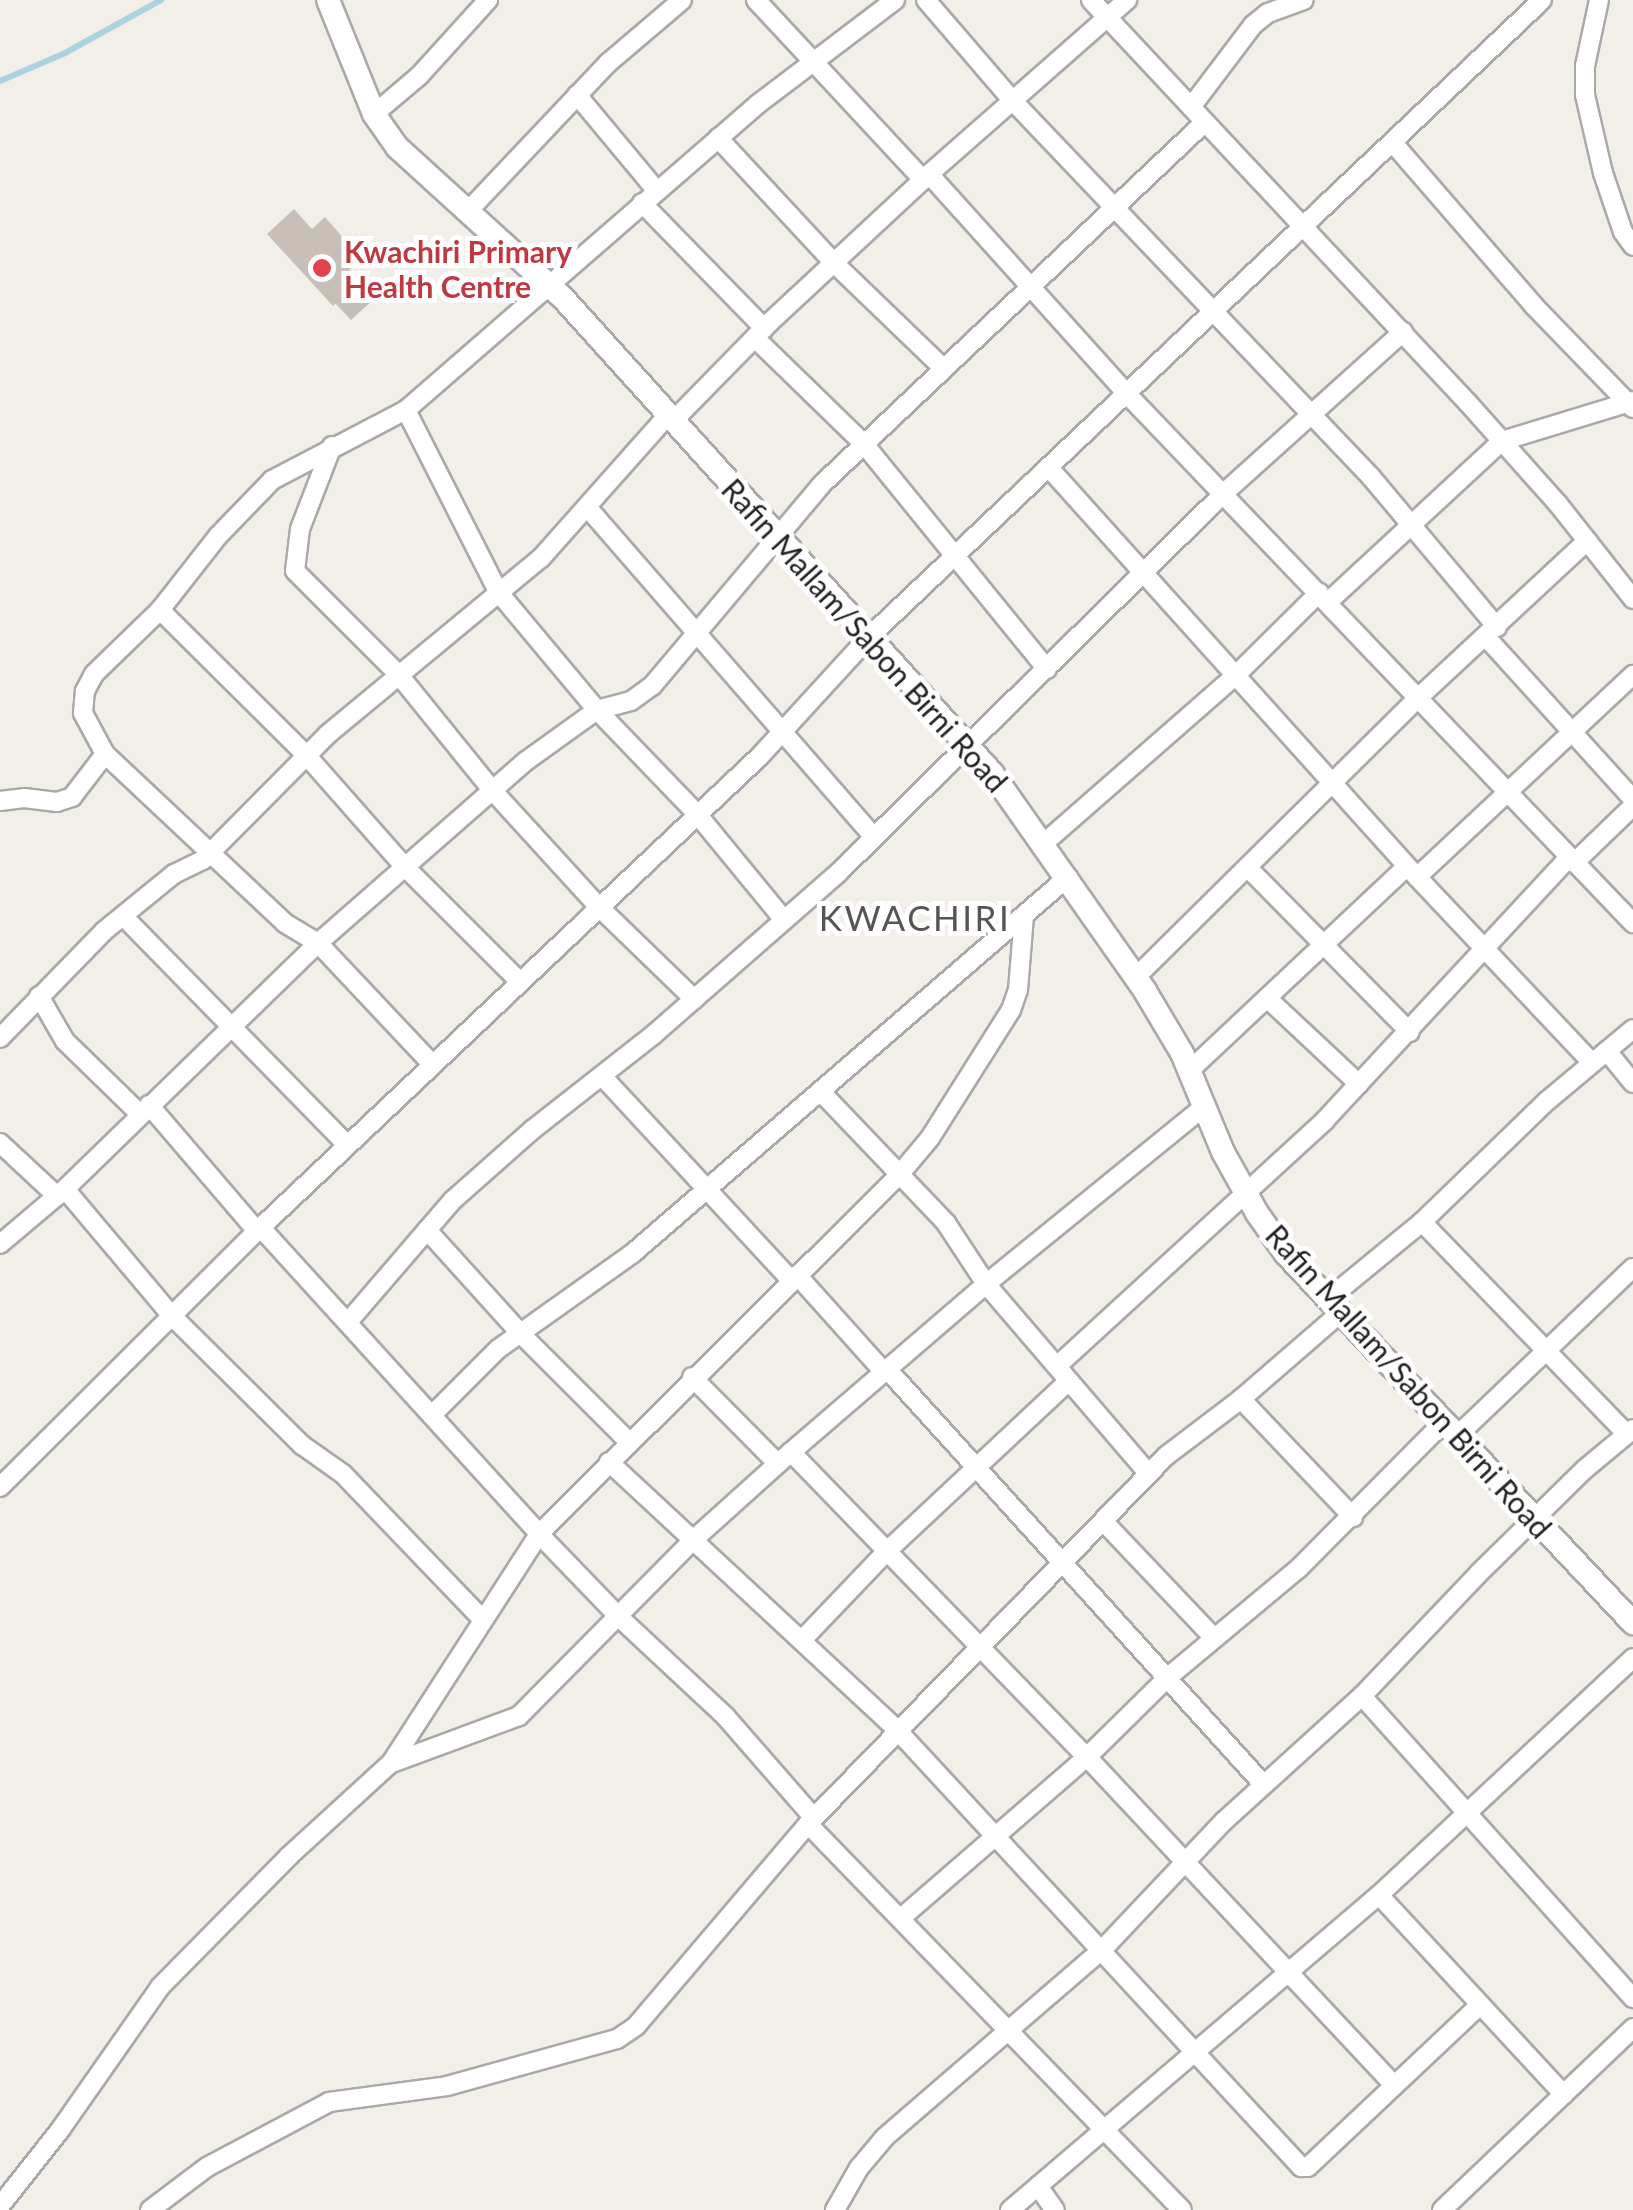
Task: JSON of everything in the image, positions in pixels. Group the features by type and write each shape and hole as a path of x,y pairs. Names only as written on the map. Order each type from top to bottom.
{"street":[{"name":"Rafin Mallam/Sabon Birni Road","path":"328,0 374,114 397,147 549,284 968,744 1068,877 1136,977 1189,1071 1244,1191 1286,1254 1633,1623"},
{"path":"374,114 419,76 488,0"},
{"path":"470,209 577,95 682,0"},
{"path":"756,0 1032,286 1128,394 1633,924"},
{"path":"432,1064 318,943 286,923 105,754 83,713 85,691 94,674 160,610 218,536 272,480 332,446 375,430 406,410 718,138 895,0"},
{"path":"802,1640 1244,1191 1359,1084 1482,949 1633,802 1491,632 1412,526 1216,310 1012,100 926,0"},
{"path":"1091,0 1502,441 1633,599"},
{"path":"0,1038 122,916 212,851 306,756 399,674 542,558 671,417 926,177 1126,0"},
{"path":"1191,107 1253,26 1268,13 1304,0"},
{"path":"0,1487 170,1315 782,734 870,636 1542,0"},
{"path":"1599,0 1585,66 1584,94 1623,232 1633,246"},
{"path":"577,95 649,197 759,333 864,444 1047,669"},
{"path":"0,1244 61,1193 318,943 492,791 597,710 631,701 652,686 777,534 864,444 1206,122"},
{"path":"718,138 834,263 943,368"},
{"path":"1043,844 1323,598 1412,526 1502,441 1631,404 1534,306 1393,143"},
{"path":"348,1322 453,1200 784,920 874,837 1224,493 1402,332"},
{"path":"406,410 499,593 597,710 697,814 784,920"},
{"path":"332,446 300,529 295,572 399,674 492,791 598,906 694,999"},
{"path":"1050,469 1482,949 1633,1083"},
{"path":"587,506 698,629 782,734 874,837"},
{"path":"1136,977 1418,698 1587,541"},
{"path":"160,610 306,756 405,867 519,981"},
{"path":"1189,1071 1322,945 1507,793 1633,674"},
{"path":"0,802 24,798 56,802 72,797 105,754"},
{"path":"1249,869 1410,1032"},
{"path":"432,1415 520,1333 633,1252 1068,877"},
{"path":"0,2206 60,2130 160,1988 290,1856 392,1763 539,1534 628,1440 899,1175 930,1138 1011,1010 1018,990 1024,915"},
{"path":"122,916 347,1145"},
{"path":"39,996 65,1041 145,1109 348,1322 539,1534 620,1618 725,1716 811,1821 900,1918 1182,2210"},
{"path":"1267,998 1359,1084"},
{"path":"150,2210 208,2167 329,2102 447,2086 617,2038 636,2026 720,1933 811,1821 1148,1474 1241,1399 1482,1162 1633,1028"},
{"path":"602,1076 976,1466 1264,1784"},
{"path":"821,1092 946,1224 986,1284 1148,1474"},
{"path":"392,1763 510,1721 620,1618 692,1541 784,1458 986,1284 1204,1107"},
{"path":"0,1144 61,1193 170,1315 302,1445 343,1474 483,1620"},
{"path":"835,2210 859,2168 885,2137 1102,1950 1185,1860 1362,1696 1534,1520 1630,1431 1544,1351 1422,1222"},
{"path":"427,1230 520,1333 628,1440"},
{"path":"900,1918 997,1837 1167,1678 1544,1351 1633,1268"},
{"path":"692,1377 886,1552 1185,1860 1393,2084"},
{"path":"1241,1399 1353,1517"},
{"path":"609,1462 898,1731 1300,2167 1308,2167 1480,2005"},
{"path":"1103,1521 1214,1638"},
{"path":"1010,2210 1379,1895 1633,1658"},
{"path":"1362,1696 1633,1998"},
{"path":"1379,1895 1564,2095"},
{"path":"1442,2210 1633,2028"},
{"path":"1038,2186 1055,2210"}],"building":[{"name":"Kwachiri Primary Health Centre","path":"294,209 312,229 325,217 347,242 334,253 360,282 333,306 267,234"}],"waterway":[{"path":"0,81 65,53 161,0"}],"place":[{"name":"Kwachiri Primary Health Centre","path":"322,268"}],"district":[{"name":"KWACHIRI","path":"915,917"}]}
